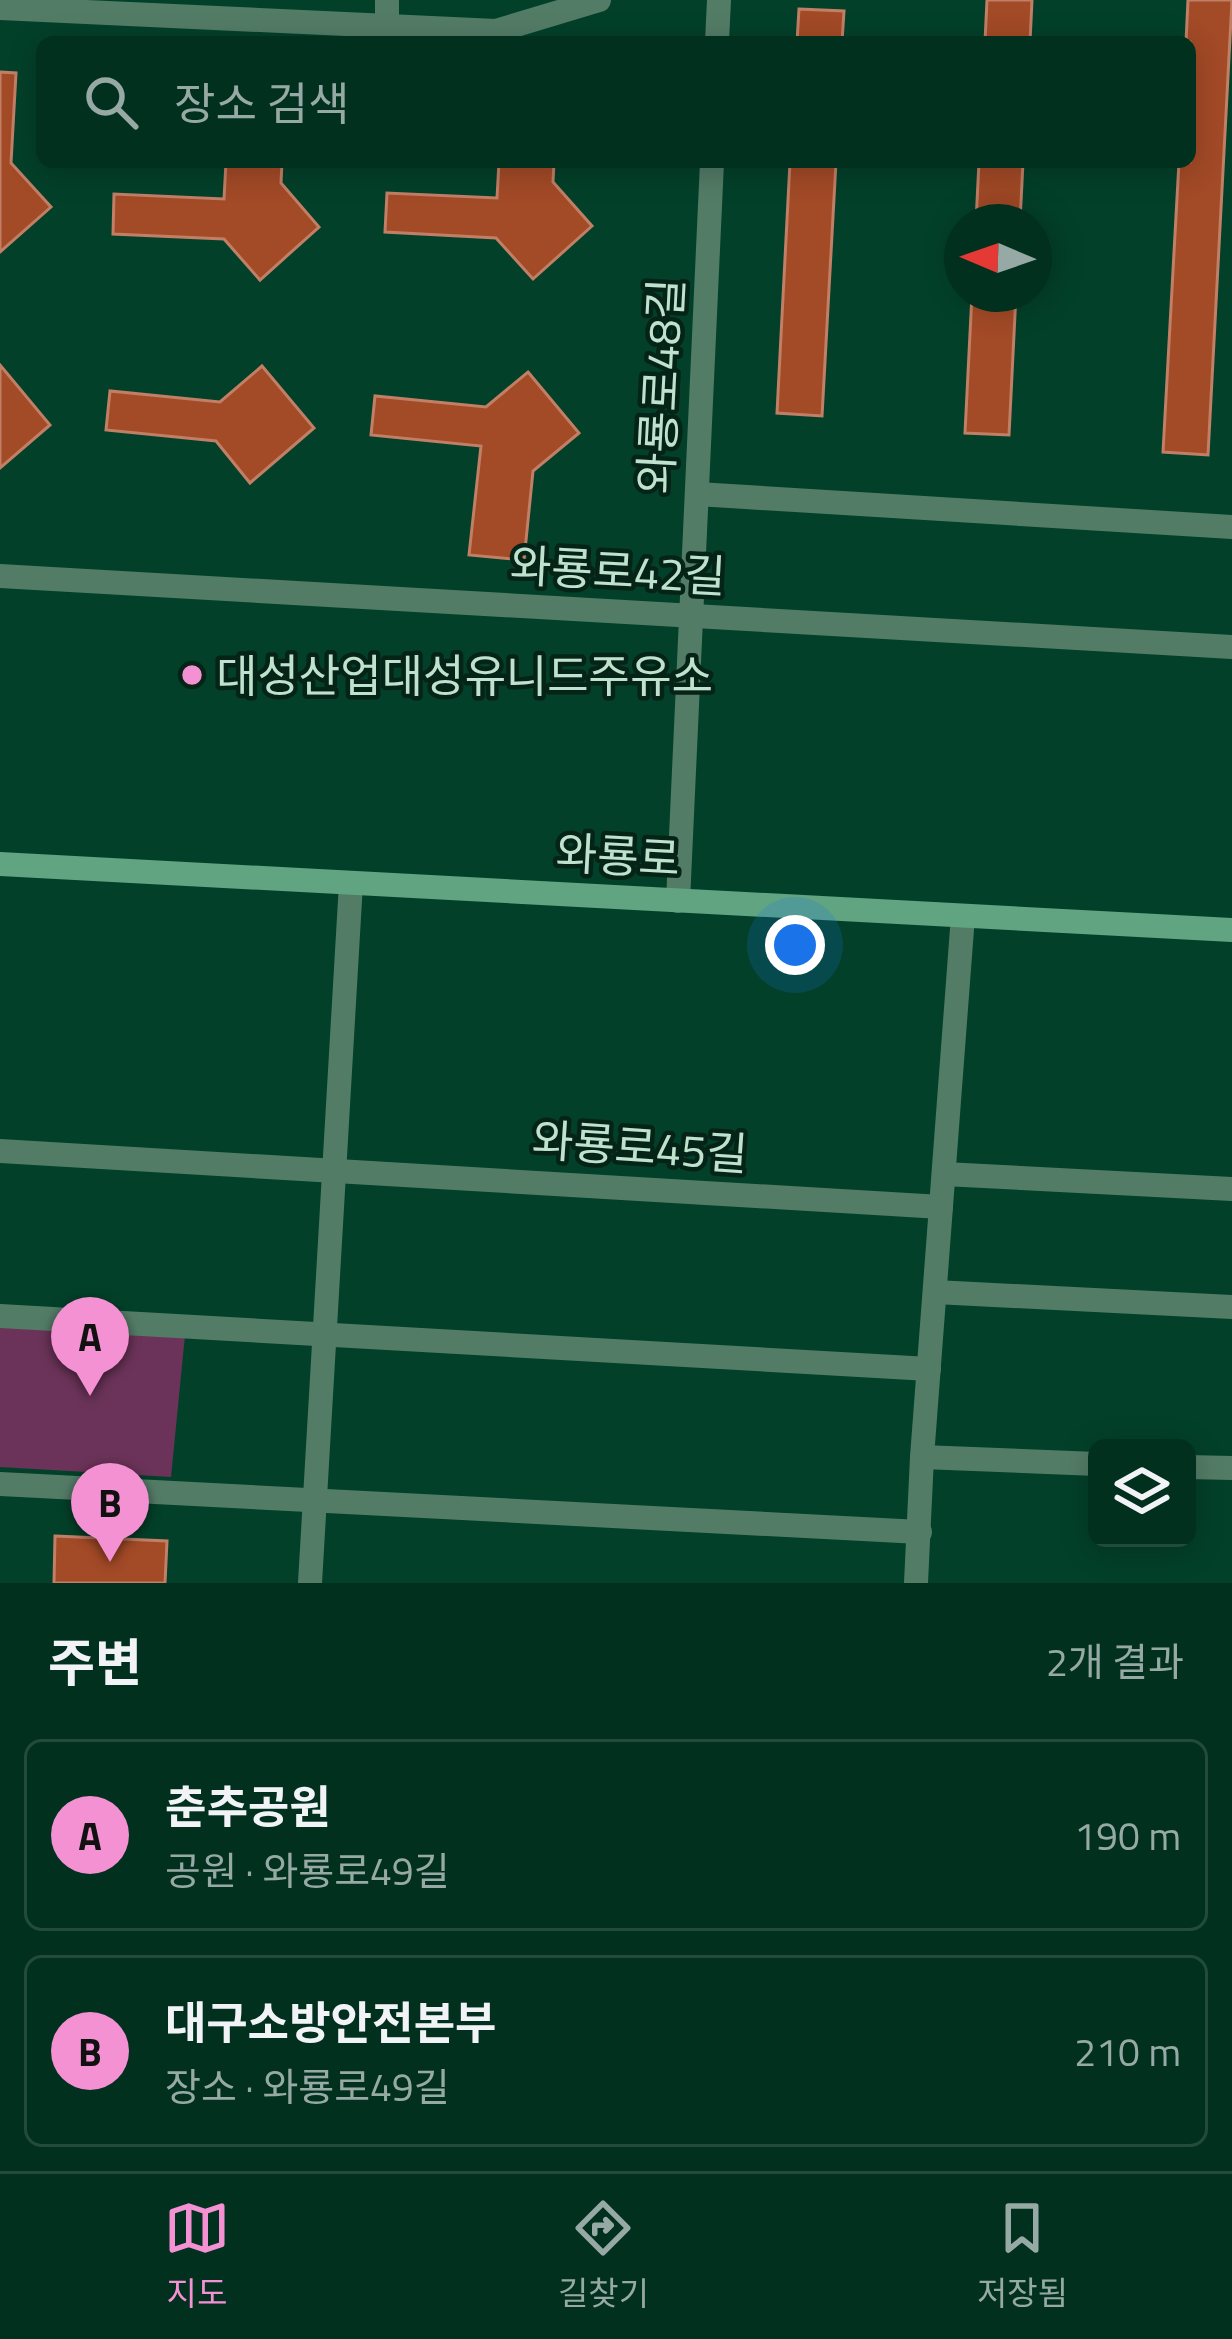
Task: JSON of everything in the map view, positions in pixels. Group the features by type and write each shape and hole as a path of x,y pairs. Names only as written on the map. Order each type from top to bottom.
{"main road":[{"name":"와룡로","path":"0,864 1232,931"}],"street":[{"path":"0,8 387,12 496,31 598,0"},
{"path":"717,36 719,0"},
{"name":"와룡로48길","path":"678,901 712,168"},
{"path":"697,494 1232,527"},
{"name":"와룡로42길","path":"0,576 1232,647"},
{"path":"310,1583 351,883"},
{"path":"916,1583 963,916"},
{"name":"와룡로45길","path":"0,1151 941,1207"},
{"path":"944,1174 1232,1189"},
{"path":"935,1292 1232,1307"},
{"path":"0,1316 929,1369"},
{"path":"922,1457 1088,1463"},
{"path":"1196,1467 1232,1468"},
{"path":"0,1484 920,1532"}],"shaded area":[{"path":"0,1316 186,1325 171,1477 0,1467"}],"building":[{"path":"987,0 1032,0 1030,36 985,36"},
{"path":"1188,0 1232,0 1208,455 1163,452 1179,168 1196,168 1196,36 1186,36"},
{"path":"799,9 844,11 842,36 797,36"},
{"path":"0,72 16,73 11,163 51,207 0,252"},
{"path":"226,168 282,168 281,183 319,227 260,280 224,239 113,234 114,194 224,199"},
{"path":"499,168 554,168 553,182 592,226 533,279 496,238 385,232 387,193 497,198"},
{"path":"790,168 836,168 822,416 777,413"},
{"path":"979,168 1023,168 1021,204 977,204"},
{"path":"971,312 1015,312 1009,435 965,433"},
{"path":"0,365 50,425 0,468"},
{"path":"262,366 314,428 250,483 216,441 106,430 110,391 220,402"},
{"path":"528,372 579,433 533,471 524,560 469,555 481,446 371,435 375,396 486,407"},
{"path":"55,1536 167,1541 165,1583 54,1583"}],"place":[{"name":"대성산업대성유니드주유소","path":"192,675"},
{"name":"춘추공원","path":"90,1396"},
{"name":"대구소방안전본부","path":"110,1562"}]}
